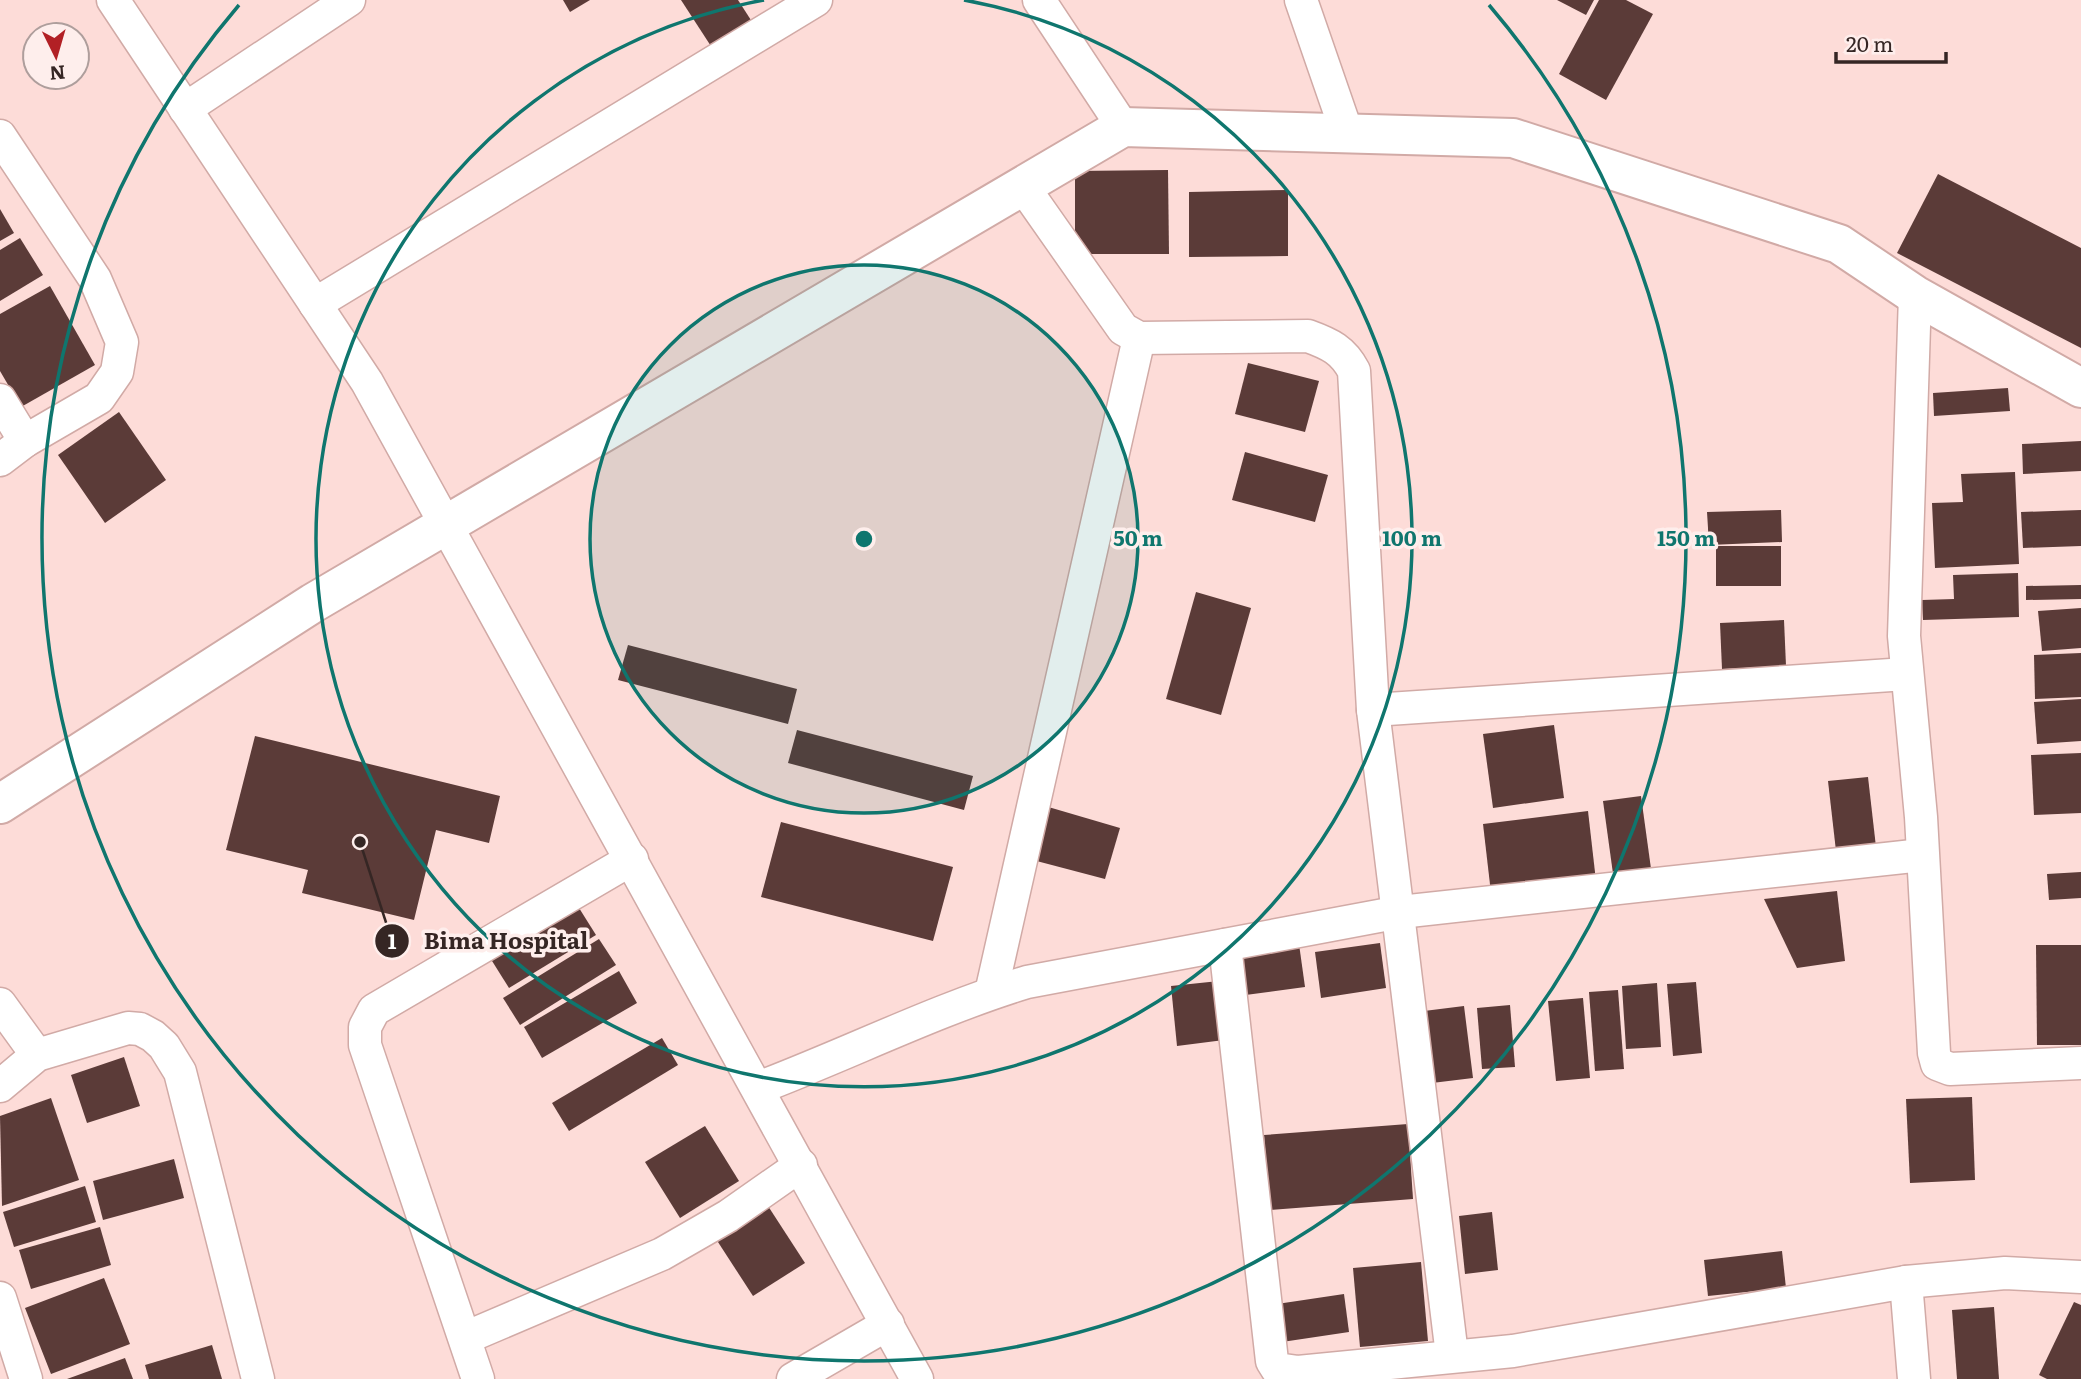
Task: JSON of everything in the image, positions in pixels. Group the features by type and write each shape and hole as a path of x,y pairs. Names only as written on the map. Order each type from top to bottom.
{"street":[{"path":"113,0 367,382 917,1379"},
{"path":"185,109 349,0"},
{"path":"316,304 816,0"},
{"path":"1039,0 1123,127"},
{"path":"1301,0 1347,133"},
{"path":"0,804 313,603 1123,127 1513,138 1839,244 1915,295 2081,388"},
{"path":"0,136 95,279 122,342 117,372 99,398 25,441 0,460"},
{"path":"1022,185 1123,329 1139,338 1308,337 1332,345 1347,357 1354,371 1373,710 1400,912 1451,1355"},
{"path":"1915,295 1904,622 1937,1064 1950,1069 1966,1070 2081,1063"},
{"path":"991,993 1139,338"},
{"path":"0,400 25,441"},
{"path":"1373,710 1906,674"},
{"path":"758,1088 838,1058 991,993 1027,982 1400,912 1922,855"},
{"path":"478,1379 365,1045 365,1027 374,1010 632,859"},
{"path":"1225,945 1272,1361 1277,1370 1298,1372 1513,1351 1906,1282 2005,1273 2081,1277"},
{"path":"0,1004 37,1055"},
{"path":"0,1086 37,1055 128,1028 140,1029 164,1046 180,1073 258,1379"},
{"path":"465,1338 662,1254 728,1216 801,1165"},
{"path":"1906,1282 1914,1379"},
{"path":"0,1298 26,1379"},
{"path":"793,1379 888,1324"}],"building":[{"path":"563,0 590,0 570,12"},
{"path":"681,0 738,0 758,31 718,57"},
{"path":"1557,0 1594,0 1586,15"},
{"path":"1599,0 1626,0 1653,14 1606,100 1559,74"},
{"path":"1168,170 1169,254 1075,254 1075,171"},
{"path":"1938,174 2081,248 2081,348 1897,253"},
{"path":"1288,190 1288,256 1189,257 1189,192"},
{"path":"0,209 14,233 0,241"},
{"path":"20,238 43,275 0,301 0,250"},
{"path":"50,286 95,365 21,407 0,371 0,314"},
{"path":"1248,363 1319,381 1305,432 1235,414"},
{"path":"2008,388 2010,411 1934,416 1933,393"},
{"path":"119,412 166,480 105,523 58,455"},
{"path":"2081,441 2081,471 2023,474 2022,444"},
{"path":"1245,452 1328,475 1315,522 1232,500"},
{"path":"2015,472 2019,564 1935,568 1932,503 1963,502 1961,474"},
{"path":"1781,510 1782,542 1709,545 1707,512"},
{"path":"2081,510 2081,546 2023,548 2021,512"},
{"path":"1716,546 1781,546 1781,586 1716,586"},
{"path":"2018,573 2019,617 1923,620 1922,600 1954,599 1953,575"},
{"path":"2081,585 2081,599 2026,600 2026,586"},
{"path":"1196,592 1251,608 1221,715 1166,699"},
{"path":"2081,608 2081,648 2042,651 2038,611"},
{"path":"1784,620 1786,666 1722,669 1720,623"},
{"path":"628,645 797,689 788,724 618,680"},
{"path":"2081,653 2081,697 2035,699 2034,655"},
{"path":"2081,699 2081,741 2037,744 2034,702"},
{"path":"1554,725 1564,798 1493,808 1483,734"},
{"path":"797,730 973,776 964,810 788,763"},
{"path":"255,736 500,796 489,843 436,830 414,920 302,893 308,870 226,850"},
{"path":"2081,753 2081,813 2034,815 2031,755"},
{"path":"1868,777 1876,847 1836,851 1828,781"},
{"path":"1641,796 1652,876 1614,881 1603,801"},
{"path":"1045,806 1120,828 1105,879 1029,859"},
{"path":"1588,811 1596,881 1491,893 1483,824"},
{"path":"781,822 953,867 933,941 761,897"},
{"path":"2081,872 2081,898 2049,900 2047,874"},
{"path":"1837,891 1845,961 1797,968 1764,899"},
{"path":"574,900 596,935 509,988 487,953"},
{"path":"599,939 616,965 520,1025 503,998"},
{"path":"1380,943 1386,988 1321,998 1315,952"},
{"path":"1299,944 1305,987 1238,996 1232,953"},
{"path":"2036,945 2081,945 2081,1045 2037,1045"},
{"path":"619,971 637,1003 542,1058 524,1027"},
{"path":"1219,981 1224,1040 1177,1046 1171,986"},
{"path":"1696,982 1702,1053 1673,1056 1667,984"},
{"path":"1657,983 1661,1047 1626,1049 1622,986"},
{"path":"1618,990 1624,1069 1595,1071 1589,992"},
{"path":"1583,998 1590,1078 1556,1081 1548,1001"},
{"path":"1510,1005 1515,1067 1482,1069 1477,1008"},
{"path":"1464,1006 1473,1078 1432,1083 1424,1011"},
{"path":"662,1038 678,1065 569,1131 552,1103"},
{"path":"124,1057 140,1106 87,1123 71,1075"},
{"path":"1972,1097 1975,1180 1910,1183 1906,1099"},
{"path":"51,1098 79,1180 2,1206 0,1116"},
{"path":"1408,1124 1413,1199 1270,1210 1264,1135"},
{"path":"705,1126 739,1181 680,1218 645,1162"},
{"path":"174,1159 184,1198 103,1220 93,1181"},
{"path":"85,1186 96,1222 14,1247 3,1212"},
{"path":"768,1206 805,1263 753,1296 716,1239"},
{"path":"1492,1212 1498,1270 1465,1274 1459,1216"},
{"path":"100,1227 111,1265 31,1289 19,1250"},
{"path":"1782,1251 1786,1288 1708,1296 1704,1260"},
{"path":"1421,1262 1428,1341 1360,1347 1353,1268"},
{"path":"104,1278 130,1344 51,1374 25,1308"},
{"path":"1344,1294 1349,1332 1282,1342 1277,1304"},
{"path":"2074,1302 2081,1305 2081,1379 2047,1379 2039,1375"},
{"path":"1994,1307 1999,1379 1957,1379 1952,1310"},
{"path":"212,1345 222,1379 149,1379 145,1365"},
{"path":"125,1358 133,1379 67,1379"}],"place":[{"name":"Bima Hospital","path":"360,842"}]}
